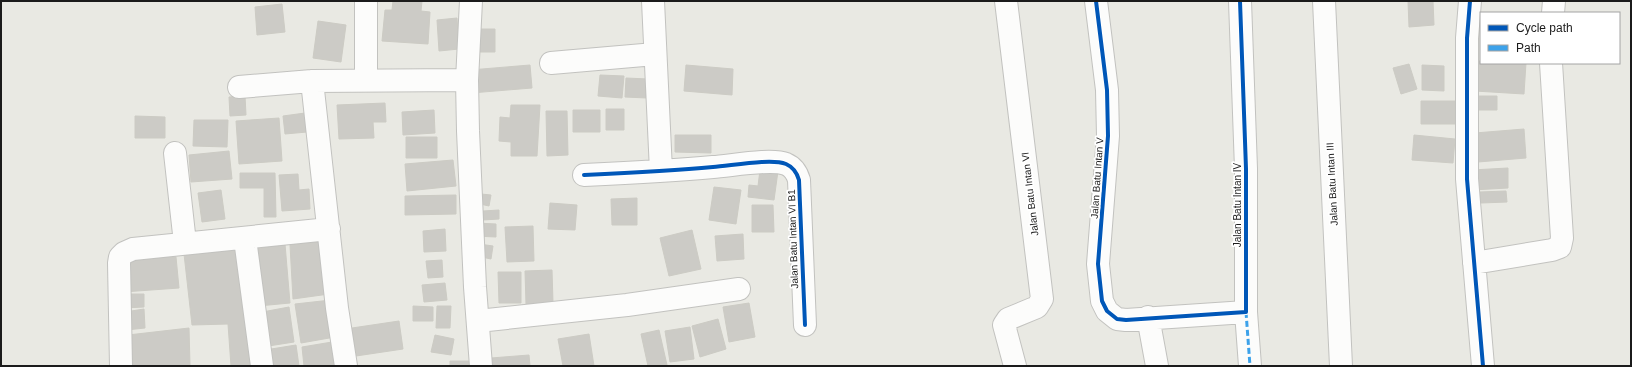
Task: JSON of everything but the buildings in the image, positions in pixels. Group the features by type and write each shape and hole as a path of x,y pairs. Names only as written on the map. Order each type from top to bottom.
{"street":[{"path":"366,1 366,80"},
{"path":"471,1 467,80 474,279 481,366"},
{"path":"584,175 661,172 653,1"},
{"name":"Jalan Batu Intan VI","path":"1006,1 1042,299 1037,307 1008,320 1004,325 1015,366"},
{"name":"Jalan Batu Intan V","path":"1096,1 1108,108 1108,136 1098,264 1102,301 1107,310 1117,319 1148,318"},
{"name":"Jalan Batu Intan IV","path":"1240,1 1246,169 1246,312 1250,366"},
{"name":"Jalan Batu Intan III","path":"1324,1 1341,366"},
{"path":"1470,1 1467,38 1467,179 1483,366"},
{"path":"1553,12 1554,1"},
{"path":"551,63 655,54"},
{"path":"1474,263 1552,250 1560,247 1562,238 1551,64"},
{"path":"239,87 312,81 467,80"},
{"path":"312,81 337,308 346,366"},
{"path":"175,153 185,243"},
{"name":"Jalan Batu Intan VI B1","path":"661,172 766,163 786,164 793,168 798,174 799,180 805,325"},
{"path":"121,366 120,257 129,250 329,229"},
{"path":"245,238 262,366"},
{"path":"478,321 627,305 739,289"},
{"path":"1157,366 1148,318 1246,312"}],"marked path":[{"path":"1246,312 1250,366"}],"cycle path":[{"path":"1096,1 1107,90 1108,136 1098,264 1102,301 1107,311 1117,319 1126,320 1246,312 1246,169 1240,1"},
{"path":"1470,1 1467,38 1467,179 1483,366"},
{"path":"584,175 681,170 761,162 779,162 791,167 799,180 805,325"}]}
